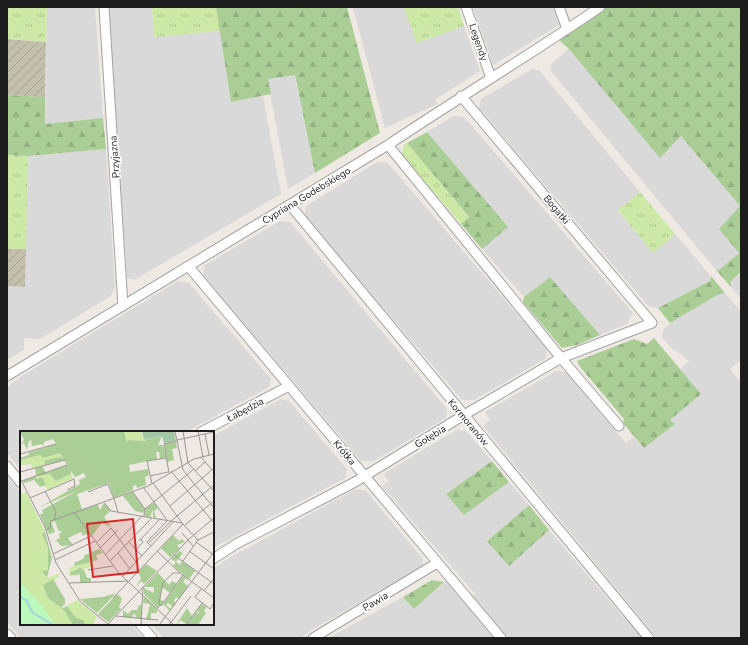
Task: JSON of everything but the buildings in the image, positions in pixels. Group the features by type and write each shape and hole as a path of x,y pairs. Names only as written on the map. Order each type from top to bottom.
{"street":[{"name":"Przyjazna","path":"104,7 123,306"},
{"name":"Legendy","path":"466,7 491,78"},
{"path":"559,7 567,29"},
{"name":"Cypriana Godebskiego","path":"7,376 388,145 461,96 600,7"},
{"name":"Bogatki","path":"461,96 652,323"},
{"path":"388,145 619,426"},
{"name":"Kormoranów","path":"290,205 649,638"},
{"name":"Krótka","path":"189,267 501,638"},
{"name":"Gołębia","path":"214,557 355,482 364,475 464,415 562,358 652,323"},
{"name":"Łabędzia","path":"203,431 289,386"},
{"path":"7,466 20,482"},
{"name":"Pawia","path":"313,638 438,563"},
{"path":"141,625 152,638"},
{"path":"7,634 11,638"}],"shaded area":[{"path":"47,7 95,7 103,118 45,124"},
{"path":"108,7 152,7 154,37 220,31 231,102 263,96 281,194 134,280 127,278"},
{"path":"254,7 280,7 315,173 288,189"},
{"path":"353,7 406,7 404,8 417,42 464,26 480,71 436,99 437,104 385,128"},
{"path":"473,7 553,7 559,25 493,65"},
{"path":"7,39 46,42 45,97 7,95"},
{"path":"569,49 660,157 681,136 740,206 739,253 719,270 716,270 550,70 552,63"},
{"path":"532,69 539,70 640,192 618,211 653,252 675,234 711,276 710,281 658,308 648,306 479,108 481,99"},
{"path":"454,116 464,117 633,313 627,324 600,335 550,277 524,297 482,249 507,227 427,132"},
{"path":"106,149 115,286 111,296 40,339 24,338 24,350 7,360 7,286 25,287 28,156"},
{"path":"377,162 387,162 547,349 545,359 474,400 462,400 305,217 306,206"},
{"path":"280,221 290,222 447,409 446,418 374,461 361,461 203,275 205,265"},
{"path":"7,249 26,249 25,287 7,286"},
{"path":"741,273 741,299 731,287 730,282"},
{"path":"178,281 189,283 271,379 269,387 188,431 20,431 20,469 7,453 7,388 20,377"},
{"path":"725,293 741,312 741,360 730,369 741,383 741,638 657,638 483,426 490,420 485,412 556,371 566,372 626,443 634,437 644,448 675,424 670,420 701,394 680,369 689,361 674,351 662,337 664,329 670,323 719,294"},
{"path":"281,399 289,401 347,469 345,478 214,547 214,435"},
{"path":"456,430 466,431 492,461 446,494 464,514 509,482 529,505 487,541 509,565 549,530 624,618 627,615 646,638 507,638 472,597 475,594 382,486 389,481 383,474"},
{"path":"7,477 20,492 20,625 132,625 143,638 21,638 7,622"},
{"path":"356,489 366,491 423,559 423,567 313,629 300,638 164,638 154,627 154,625 214,625 214,568 227,559"},
{"path":"446,581 495,638 328,638 403,597 414,609"}],"green space":[{"path":"7,7 47,7 46,42 7,39"},
{"path":"152,7 216,7 220,31 154,37"},
{"path":"216,7 347,7 380,133 315,173 295,75 268,79 271,94 231,102"},
{"path":"458,7 464,26 417,43 404,8"},
{"path":"607,7 741,7 741,272 730,282 731,287 716,270 719,270 739,253 719,229 740,206 681,136 660,158 569,49 559,40"},
{"path":"7,95 45,97 45,124 103,118 106,149 28,156 7,155"},
{"path":"427,132 508,227 482,249 461,224 469,217 407,143"},
{"path":"407,143 469,218 461,224 402,155 404,145"},
{"path":"7,155 28,156 26,249 7,249"},
{"path":"640,192 675,234 653,253 618,210"},
{"path":"711,276 725,293 719,294 670,323 658,308 710,281"},
{"path":"550,277 600,335 577,345 562,348 523,302 524,297"},
{"path":"654,338 701,394 670,420 675,424 644,448 623,423 624,419 581,368 577,361 634,339 647,344"},
{"path":"492,461 509,482 464,515 446,494"},
{"path":"529,505 549,530 509,566 487,541"},
{"path":"432,580 444,582 414,609 403,597"}]}
